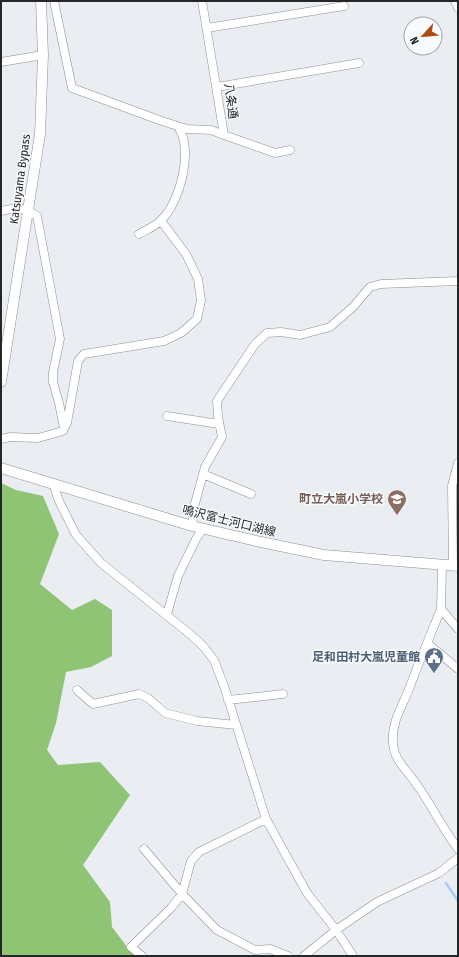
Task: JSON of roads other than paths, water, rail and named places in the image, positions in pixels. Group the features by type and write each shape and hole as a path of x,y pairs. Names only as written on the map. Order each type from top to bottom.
{"main road":[{"name":"Katsuyama Bypass","path":"1,382 40,134 43,55 41,1"},
{"name":"鳴沢富士河口湖線","path":"1,468 192,526 256,542 324,555 451,566"}],"street":[{"path":"54,1 72,88 177,126 187,129 211,130 224,135"},
{"name":"八条通","path":"202,1 224,135 275,152 290,150"},
{"path":"455,1 458,8"},
{"path":"207,28 344,6"},
{"path":"1,62 43,55"},
{"path":"217,87 359,64"},
{"path":"139,234 161,221 176,199 186,160 185,147 181,131 177,126"},
{"path":"1,211 14,208 28,210 36,216 60,339 53,366 53,377 64,428"},
{"path":"1,439 10,437 38,438 63,431 67,423 78,361 84,354 164,341 181,333 197,319 200,300 198,279 186,254 161,221"},
{"path":"192,526 194,507 205,467 222,437 217,401 255,344 267,333 281,332 300,335 330,327 353,307 370,287 381,284 458,281"},
{"path":"167,416 219,424"},
{"path":"458,463 452,486 451,566 440,609 408,692 399,710 394,728 393,744 399,763 417,785 458,849"},
{"path":"204,474 251,494"},
{"path":"53,483 59,501 76,535 101,563 167,614 203,646 214,660 266,819 307,893 336,930 353,956"},
{"path":"167,614 178,576 196,539 203,529"},
{"path":"440,609 458,629"},
{"path":"427,643 458,669"},
{"path":"77,690 93,704 139,694 148,698 165,713 197,721 236,725"},
{"path":"228,700 283,694"},
{"path":"142,956 131,948 171,908 182,894 191,861 199,852 266,819"},
{"path":"144,849 182,894 217,930 255,950 270,950 288,956"},
{"path":"304,956 336,930 377,902 439,873 458,858"}],"waterway":[{"path":"446,883 458,901"}],"place":[{"name":"町立大嵐小学校","path":"397,516"},
{"name":"足和田村大嵐児童館","path":"434,674"}]}
